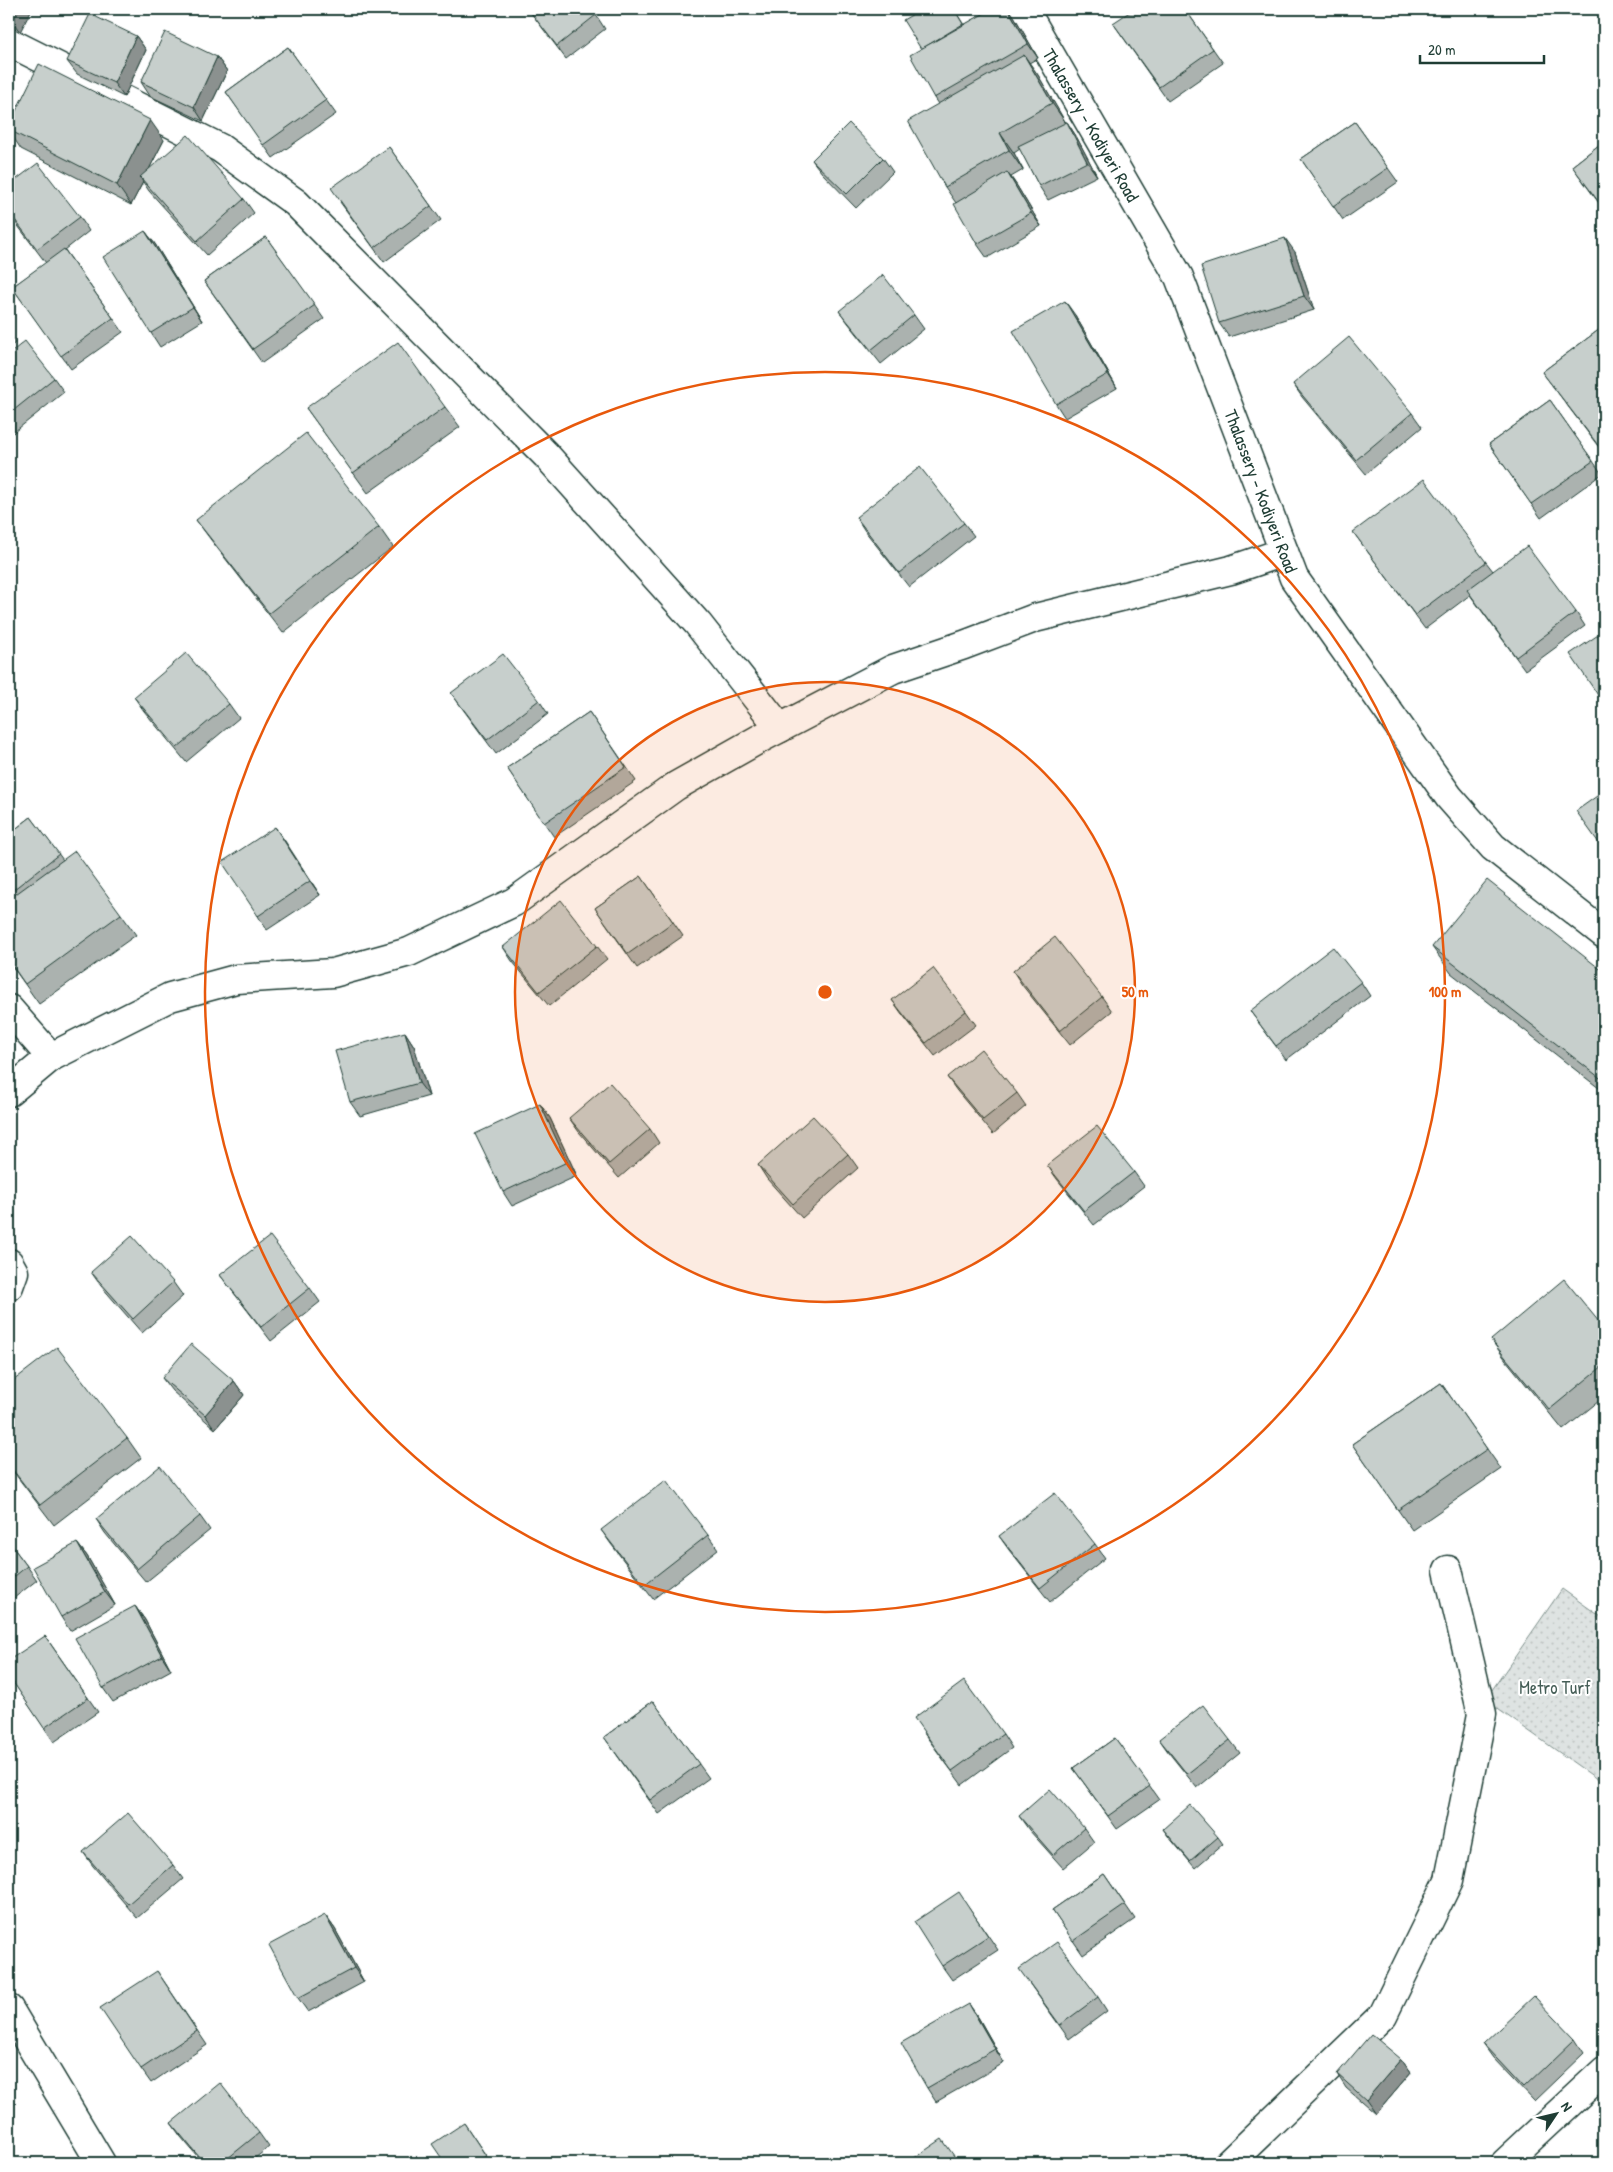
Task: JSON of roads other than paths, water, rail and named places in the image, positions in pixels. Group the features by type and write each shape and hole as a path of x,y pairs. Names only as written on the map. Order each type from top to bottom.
{"street":[{"name":"Thalassery - Kodiyeri Road","path":"1024,9 1180,277 1294,578 1449,797 1493,847 1604,934"},
{"path":"9,42 220,148 296,203 546,456 698,624 780,728"},
{"path":"31,83 42,59"},
{"path":"9,1092 51,1056 170,996 236,979 333,973 409,952 514,902 676,786 892,669 1036,618 1231,570 1284,552"},
{"path":"9,1009 51,1056"},
{"path":"9,1263 14,1272 9,1286"},
{"path":"1229,2163 1383,2015 1449,1880 1482,1714 1448,1570"},
{"path":"9,2009 101,2163"},
{"path":"1505,2163 1604,2071"}],"park label":[{"name":"Metro Turf","path":"1555,1687"}]}
